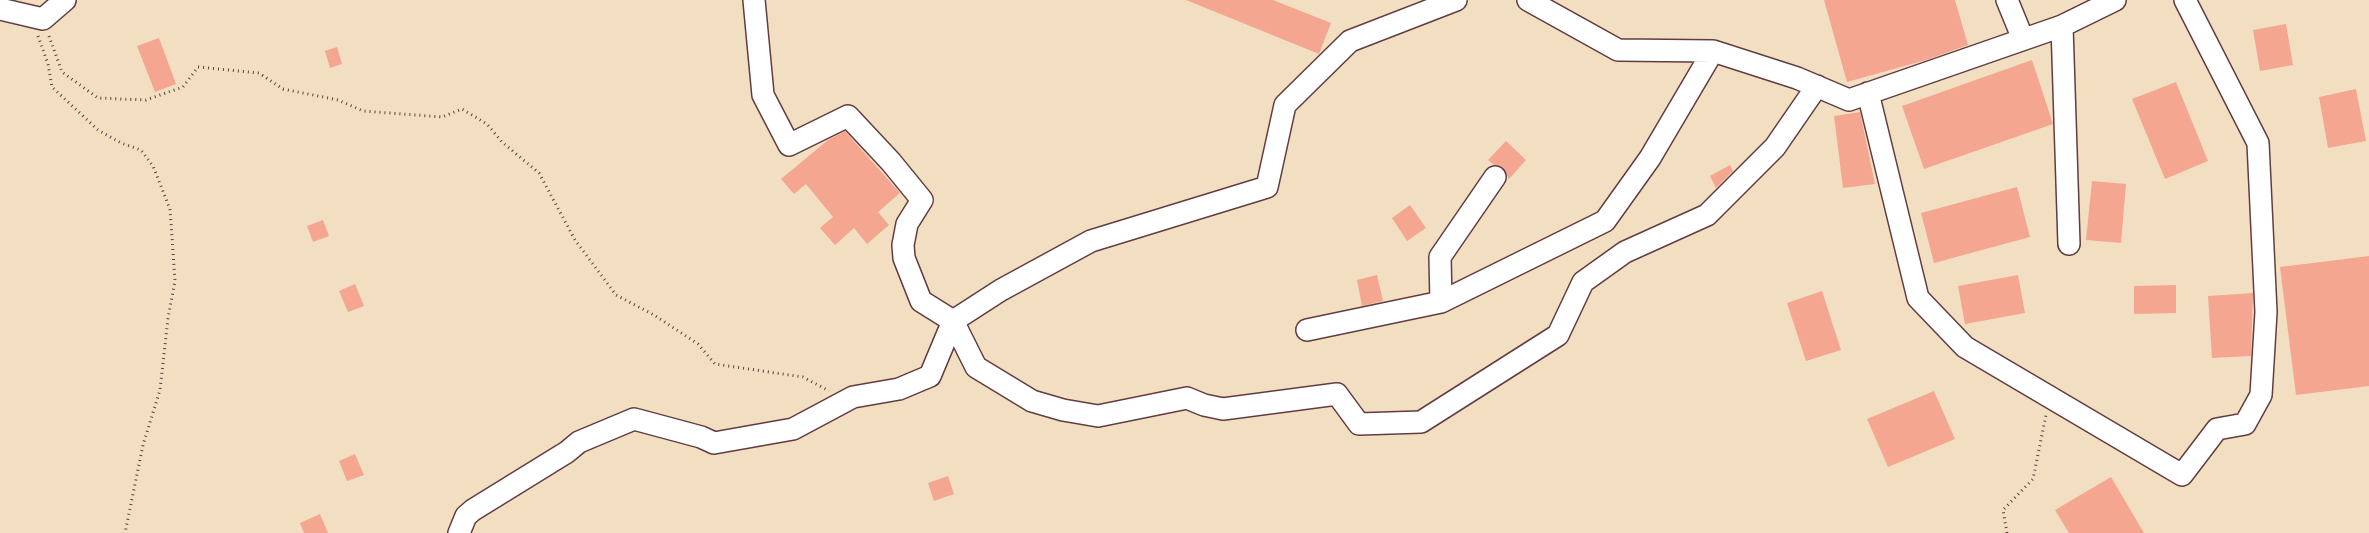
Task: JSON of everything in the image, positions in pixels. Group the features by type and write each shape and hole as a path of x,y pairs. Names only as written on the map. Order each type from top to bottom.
{"street":[{"path":"0,8 43,19 65,0"},
{"path":"754,0 763,95 789,145 848,116 891,162 922,200 908,224 903,245 904,258 921,301 952,320 976,367 1032,401 1063,410 1098,416 1187,398 1204,405 1223,408 1337,394 1359,424 1421,422 1558,335 1583,282 1624,252 1707,215 1775,147 1817,86"},
{"path":"459,533 466,516 473,510 567,452 579,442 634,420 701,437 714,444 793,429 853,397 899,389 930,376 952,320 1001,290 1091,240 1267,187 1285,105 1350,41 1456,0"},
{"path":"1528,0 1618,50 1713,51 1798,78 1849,100 2062,26 2115,0"},
{"path":"2007,0 2024,39"},
{"path":"1868,93 1918,298 1964,347 2182,475 2217,430 2245,424 2261,395 2266,312 2258,143 2185,0"},
{"path":"2062,26 2068,244"},
{"path":"1307,330 1441,302 1605,221 1650,158 1713,51"},
{"path":"1441,302 1440,257 1495,177"}],"path":[{"path":"43,19 62,72 98,98 146,100 183,87 198,67 258,73 283,89 338,100 363,111 442,117 462,109 487,124 502,142 539,173 574,240 616,295 654,315 698,344 715,364 803,377 830,391 853,397"},
{"path":"43,19 37,32 48,64 52,87 98,130 121,144 141,150 153,166 170,209 176,281 168,318 160,390 143,444 125,533"},
{"path":"2007,533 2003,510 2033,479 2049,397"}],"building":[{"path":"1186,0 1273,0 1331,23 1319,54"},
{"path":"1824,0 1955,0 1968,45 1926,60 1847,82"},
{"path":"2286,24 2293,65 2260,71 2253,30"},
{"path":"159,38 176,84 155,92 137,46"},
{"path":"337,47 342,64 330,68 325,51"},
{"path":"2032,60 2053,124 1924,169 1902,106"},
{"path":"2176,82 2208,161 2165,179 2132,99"},
{"path":"2356,89 2366,141 2328,148 2319,97"},
{"path":"1860,112 1875,184 1843,188 1834,116"},
{"path":"845,131 900,193 878,212 889,225 867,244 854,228 835,245 820,228 833,217 806,184 794,194 781,179 828,140"},
{"path":"1506,141 1526,160 1509,179 1502,167 1494,165 1488,160"},
{"path":"1730,165 1733,171 1716,188 1710,176"},
{"path":"2092,181 2126,184 2121,243 2086,240"},
{"path":"2017,187 2030,237 1934,263 1921,213"},
{"path":"1410,205 1426,228 1407,241 1392,218"},
{"path":"323,220 329,236 313,242 307,226"},
{"path":"2369,256 2369,386 2296,395 2280,267"},
{"path":"1377,275 1383,301 1362,306 1357,280"},
{"path":"2018,275 2025,313 1965,324 1958,286"},
{"path":"355,284 364,306 348,312 339,291"},
{"path":"2176,285 2176,313 2134,314 2134,286"},
{"path":"1822,291 1841,350 1806,361 1787,303"},
{"path":"2253,293 2251,356 2212,358 2208,296"},
{"path":"1934,391 1955,439 1888,467 1867,419"},
{"path":"355,454 364,475 347,481 339,461"},
{"path":"948,476 954,494 934,501 928,483"},
{"path":"2111,477 2144,533 2069,533 2055,510"},
{"path":"320,514 328,533 304,533 300,523"}]}
